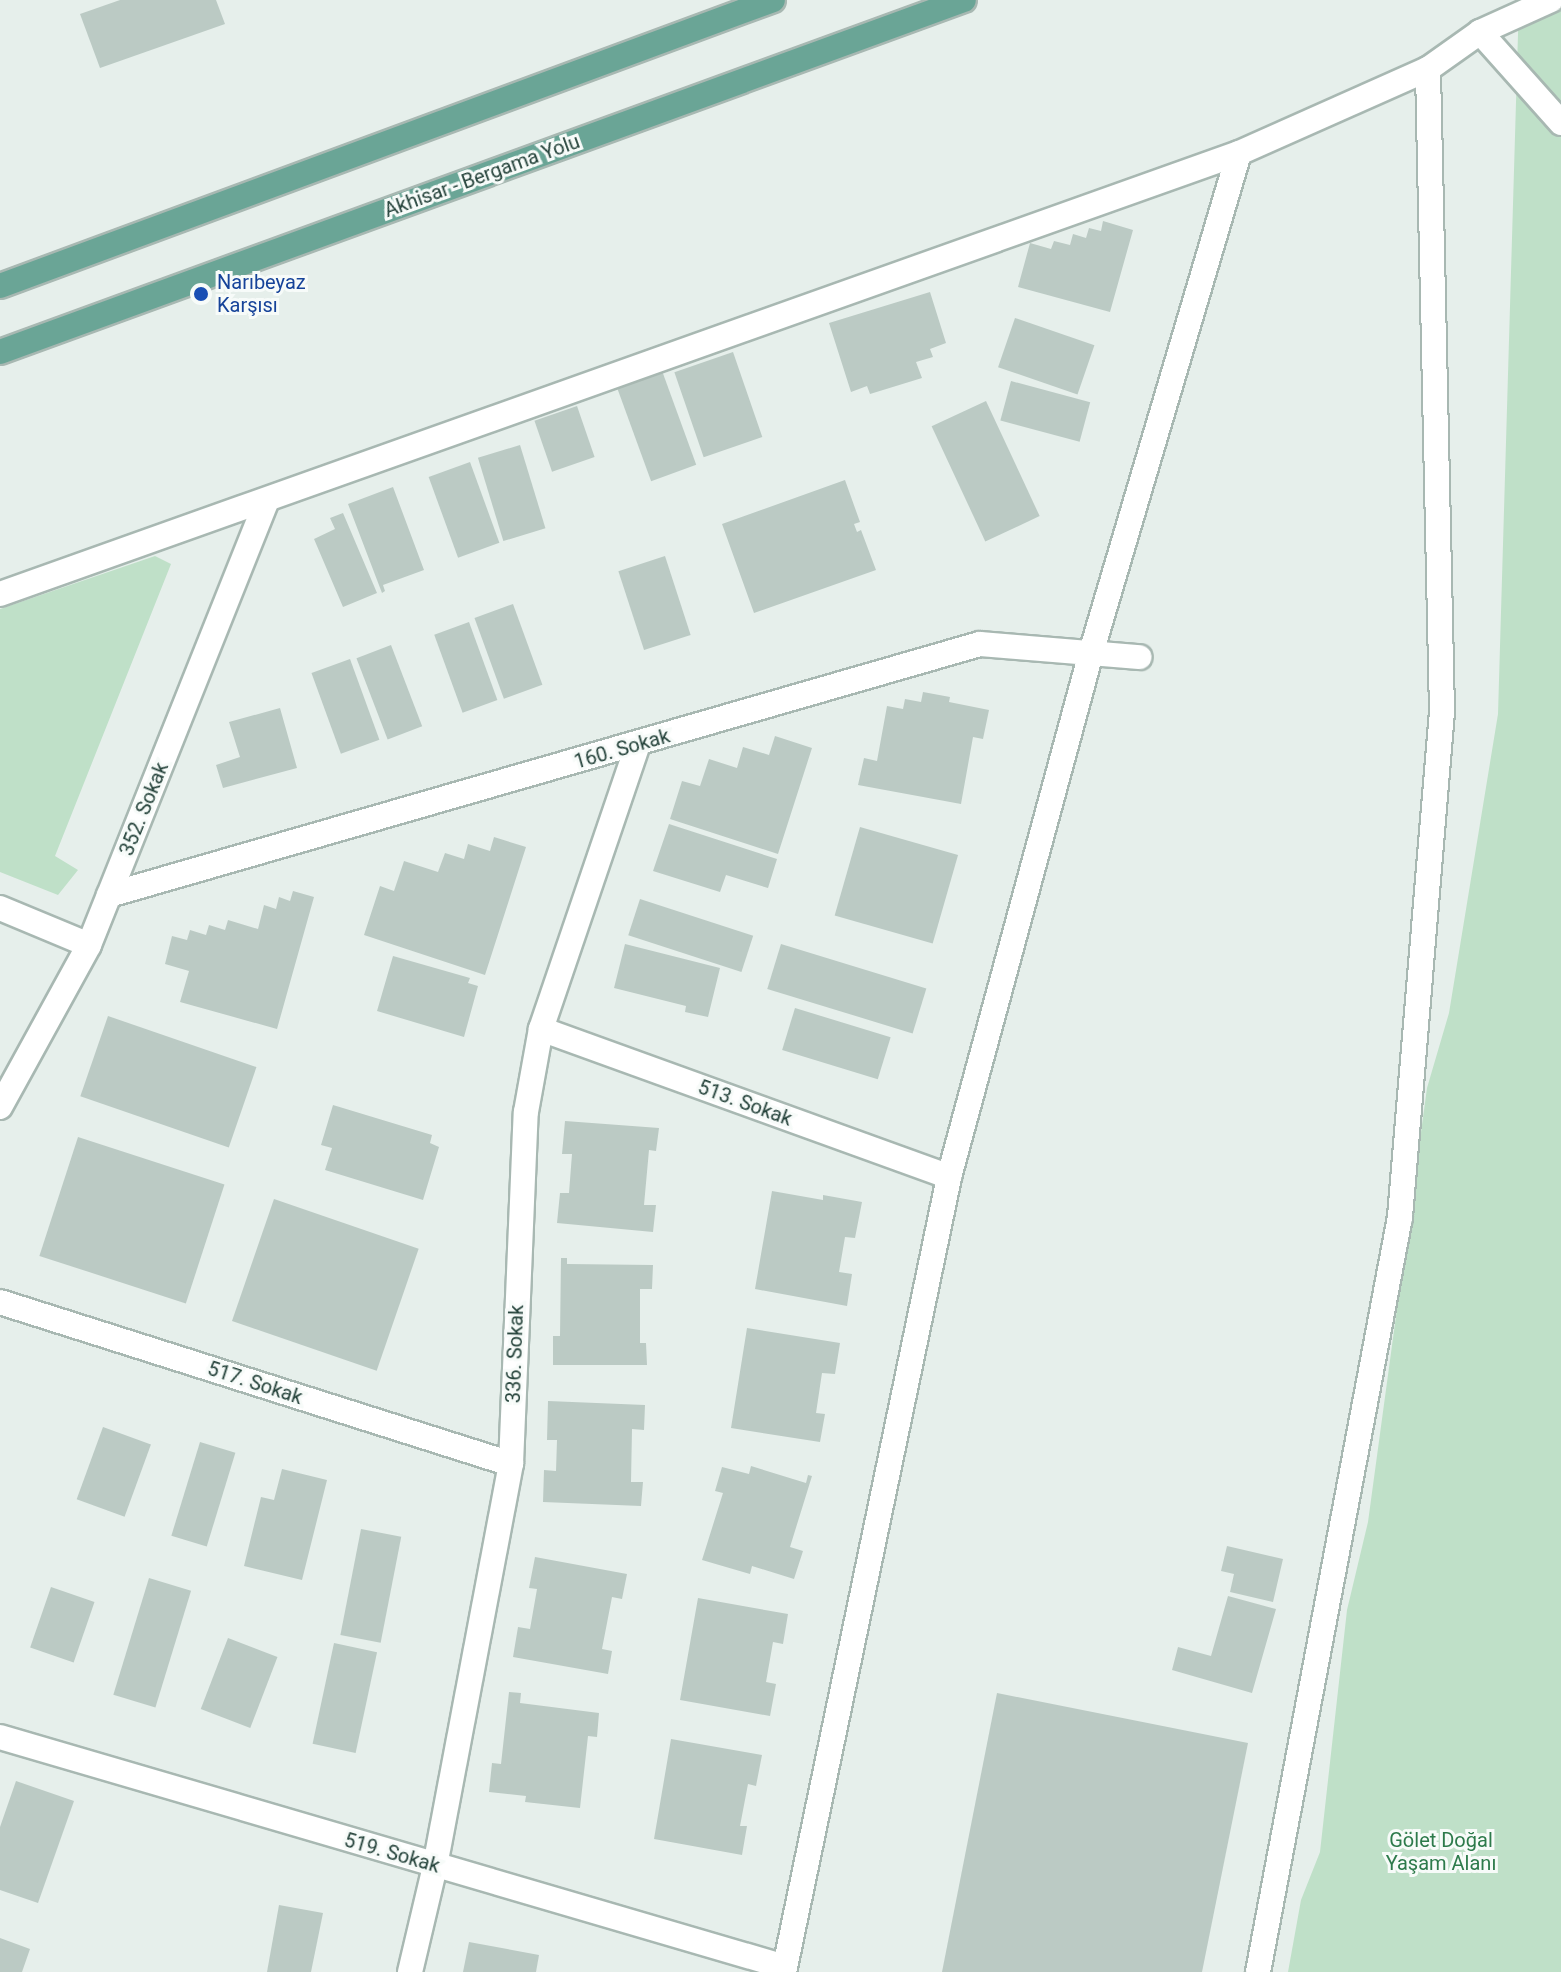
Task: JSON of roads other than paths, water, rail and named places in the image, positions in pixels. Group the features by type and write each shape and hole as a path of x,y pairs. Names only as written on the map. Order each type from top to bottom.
{"main road":[{"path":"0,286 773,0"},
{"name":"Akhisar - Bergama Yolu","path":"0,352 964,0"}],"street":[{"path":"0,594 1239,153 1428,69 1480,32 1551,0"},
{"path":"1480,32 1561,123"},
{"path":"1258,1972 1400,1217 1442,712 1428,69"},
{"path":"784,1969 949,1177 1091,653 1239,153"},
{"name":"352. Sokak","path":"0,1107 89,945 267,501"},
{"name":"160. Sokak","path":"109,895 980,644 1139,657"},
{"name":"336. Sokak","path":"410,1972 435,1866 511,1464 526,1112 541,1029 638,744"},
{"path":"0,908 89,945"},
{"name":"513. Sokak","path":"541,1029 949,1177"},
{"name":"517. Sokak","path":"0,1302 511,1464"},
{"name":"519. Sokak","path":"0,1737 784,1969"}],"place":[{"name":"Narıbeyaz Karşısı","path":"201,294"}],"park label":[{"name":"Gölet Doğal Yaşam Alanı","path":"1441,1852"}]}
